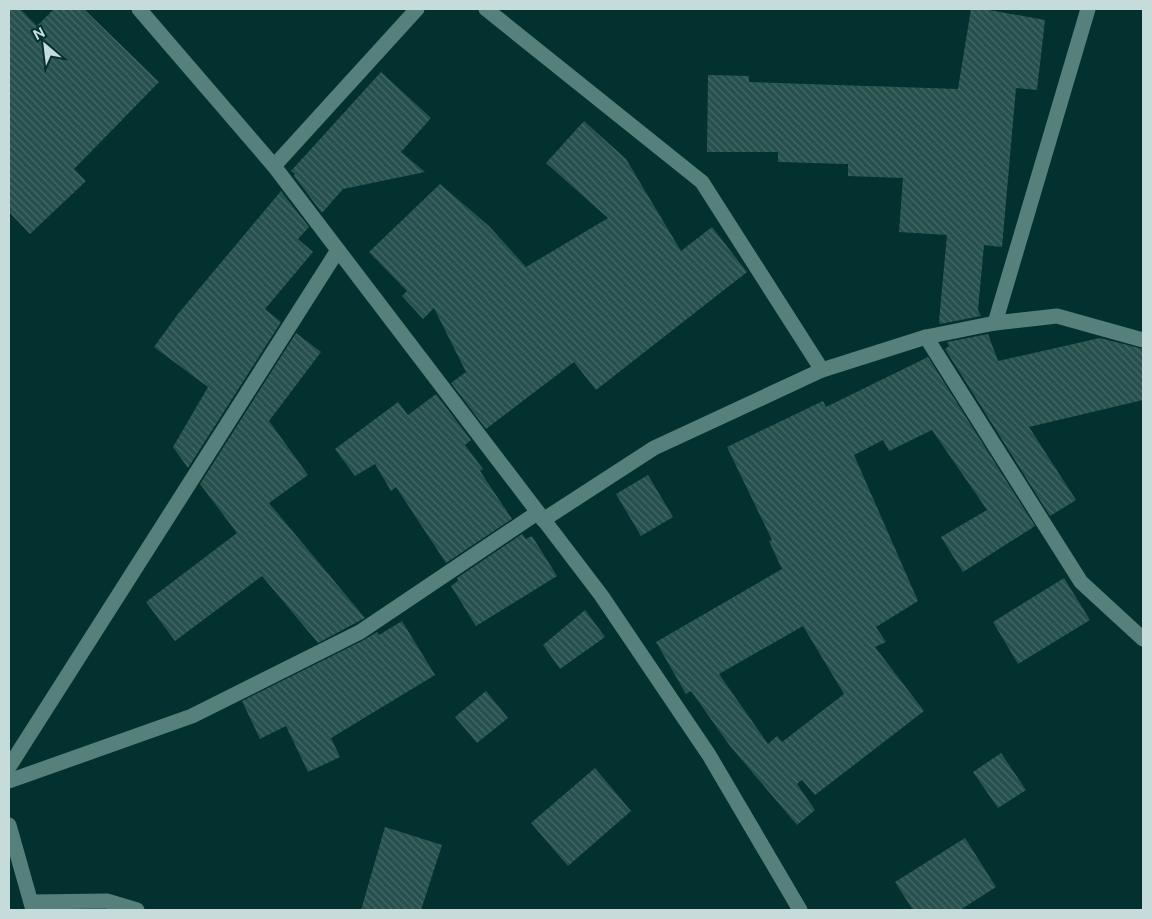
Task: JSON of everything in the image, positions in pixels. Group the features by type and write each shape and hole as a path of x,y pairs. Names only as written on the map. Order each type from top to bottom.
{"street":[{"path":"139,9 274,166 600,595 708,755 800,910"},
{"path":"274,166 417,9"},
{"path":"486,9 702,182 822,370"},
{"path":"995,323 1088,9"},
{"path":"9,767 338,250"},
{"path":"9,781 192,716 351,637 540,516 654,448 822,370 926,337 995,323 1057,316 1143,340"},
{"path":"926,337 1081,582 1143,639"},
{"path":"9,825 32,906 107,901 137,910"}],"building":[{"path":"9,9 20,9 37,26 54,9 84,9 159,82 74,169 86,181 30,234 9,212"},
{"path":"971,9 983,9 1045,20 1037,90 1016,88 1002,247 984,245 978,310 981,316 940,324 947,235 899,232 903,178 848,176 848,164 778,162 778,152 707,152 708,75 749,76 749,82 958,89"},
{"path":"381,72 431,118 401,152 425,172 343,189 322,213 291,171"},
{"path":"584,121 626,159 681,251 712,227 747,272 596,390 574,362 486,429 451,383 466,372 434,308 423,319 402,296 407,291 369,252 440,184 489,226 526,267 608,218 546,163"},
{"path":"281,191 309,227 298,239 313,252 265,309 281,322 188,468 173,447 208,387 154,347 178,314"},
{"path":"296,333 321,352 269,421 308,475 269,503 365,618 318,643 262,576 175,641 146,602 237,533 200,484"},
{"path":"988,334 998,361 1100,338 1143,349 1143,400 1029,427 1076,500 1050,516 945,349 949,346 947,342"},
{"path":"928,357 1035,526 963,572 941,537 987,510 932,430 889,451 883,440 854,455 918,601 876,627 886,642 875,647 924,711 815,795 802,780 797,784 815,810 797,825 730,746 691,691 686,694 656,642 782,569 769,541 772,540 727,447 823,401 826,407","holes":["803,626 844,694 782,742 777,736 768,744 719,674"]},
{"path":"436,394 471,440 465,445 483,469 480,471 512,519 446,563 396,487 391,491 375,464 355,476 335,449 398,402 408,415"},
{"path":"648,475 673,517 641,536 616,494"},
{"path":"522,534 526,539 532,536 557,576 476,626 451,586 458,581 457,578"},
{"path":"1064,578 1090,620 1018,664 993,622"},
{"path":"585,610 605,637 560,669 543,645"},
{"path":"402,621 435,675 331,738 340,757 308,772 286,726 260,739 242,701 377,632 379,635"},
{"path":"486,691 508,718 477,743 455,717"},
{"path":"1001,753 1026,790 998,808 973,772"},
{"path":"595,768 631,811 568,866 531,823"},
{"path":"385,827 442,845 421,910 361,910"},
{"path":"965,838 996,887 960,910 913,910 895,882"}]}
